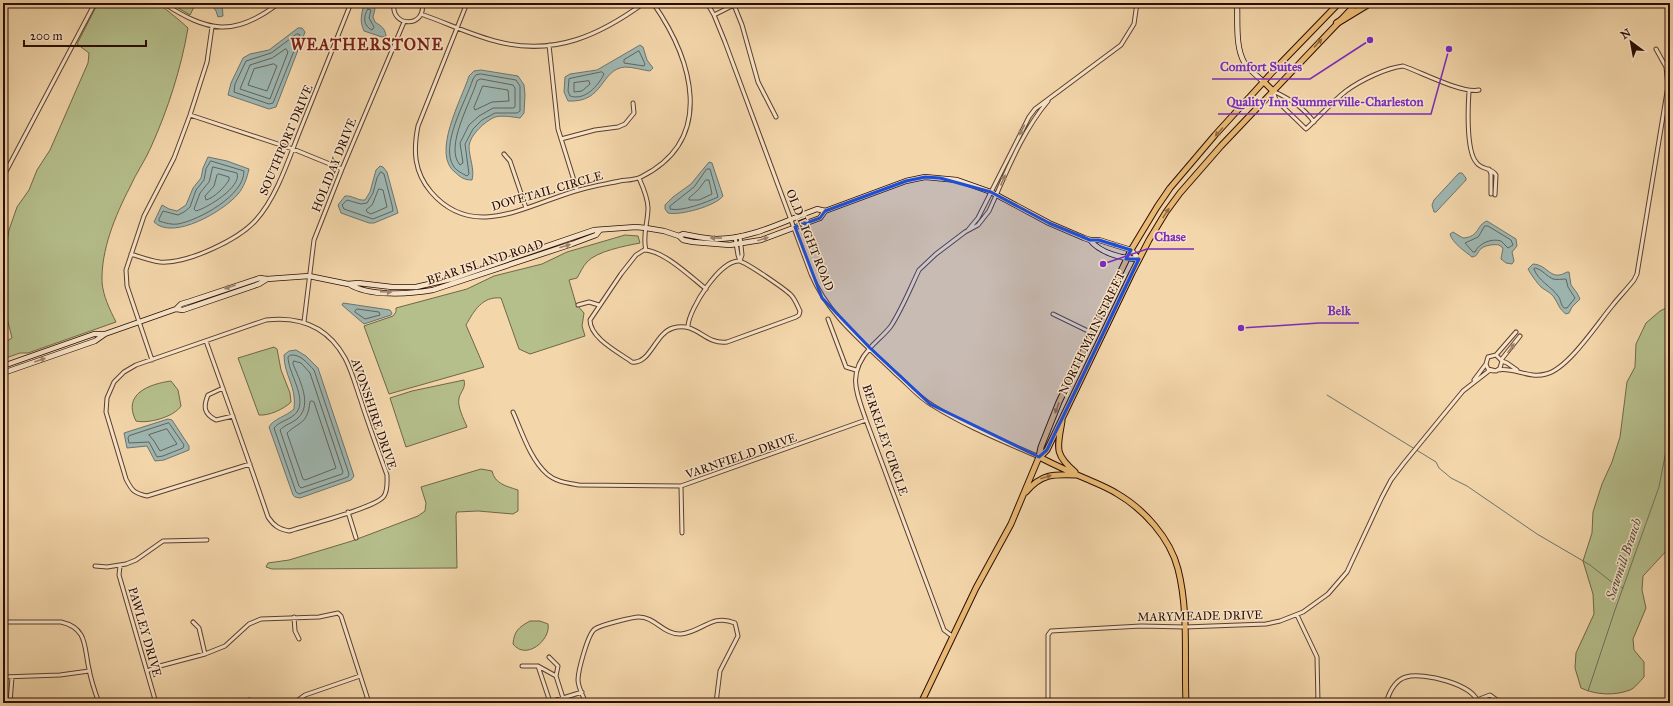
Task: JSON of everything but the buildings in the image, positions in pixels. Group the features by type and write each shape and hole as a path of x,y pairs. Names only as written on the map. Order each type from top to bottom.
{"highway":[{"path":"1337,23 1370,3"},
{"path":"1455,3 1471,3"}],"main road":[{"name":"NORTH MAIN STREET","path":"921,703 952,636 1011,524 1039,457 1041,447 1059,402 1131,250 1170,188 1264,82 1339,3"},
{"name":"NORTH MAIN STREET","path":"1039,457 1047,450 1063,413 1139,259 1166,212 1180,193 1221,146 1357,3"},
{"path":"1264,82 1273,91"},
{"path":"1063,413 1058,445 1060,456 1067,465 1079,475"},
{"path":"1039,457 1116,492 1137,508 1154,525 1170,550 1178,569 1182,592 1185,627 1186,703"},
{"path":"1022,497 1033,483 1044,477 1056,474 1079,475"}],"street":[{"path":"3,177 95,3"},
{"path":"163,3 186,18 212,27 228,27 245,24 264,15 279,3"},
{"name":"SOUTHPORT DRIVE","path":"131,254 160,262 178,260 226,243 243,232 256,220 270,202 293,149 351,3"},
{"path":"394,3 394,13 404,22 416,20 421,14 422,3"},
{"name":"DOVETAIL CIRCLE","path":"468,3 418,126 415,144 415,159 422,178 428,188 445,206 462,214 473,217 495,218 578,190 639,178 653,169 679,145 690,116 691,96 683,60 667,25 653,3"},
{"path":"421,14 498,42 516,45 549,45 573,41 598,32 621,20 644,3"},
{"name":"OLD LIGHT ROAD","path":"708,3 714,15 811,274 822,298 835,314 930,404 961,421 1039,457"},
{"name":"BERKELEY CIRCLE","path":"965,232 978,218 1029,117 1035,110 1122,45 1134,24 1137,3"},
{"path":"1237,3 1239,43 1243,58 1254,74 1264,82"},
{"path":"714,15 734,4 742,25 758,82 776,117"},
{"name":"HOLIDAY DRIVE","path":"304,322 314,240 342,169 404,22"},
{"path":"152,360 127,286 126,270 144,216 174,158 190,115 207,62 212,27"},
{"path":"549,45 556,117 561,139 578,190"},
{"path":"1516,332 1496,355 1488,357 1486,364 1488,369 1493,371 1505,368 1530,375 1546,375 1561,367 1634,280 1637,274 1668,86 1666,67 1656,49"},
{"path":"1273,91 1276,100 1306,129 1347,91 1364,81 1396,67 1403,66 1455,87 1469,91 1479,90"},
{"path":"1273,91 1296,102 1314,122"},
{"path":"1469,91 1468,126 1472,155 1478,165 1489,169 1496,176 1495,195"},
{"name":"BERKELEY CIRCLE","path":"952,636 944,630 866,420 855,387 856,370 861,358 893,322 919,270 923,265 965,232 982,222 1028,128 1037,113 1048,101"},
{"path":"561,139 595,130 618,127 625,124 634,113 633,103"},
{"path":"190,115 293,149 342,169"},
{"path":"504,154 510,161 526,208"},
{"path":"1489,169 1491,174 1491,194"},
{"path":"791,219 817,210 825,211 886,188 925,176 957,180 991,192 1049,223 1090,240 1100,240 1131,250 1139,259"},
{"path":"639,178 647,200 644,240 646,250"},
{"path":"794,227 820,218 825,211"},
{"name":"BEAR ISLAND ROAD","path":"679,236 683,234 714,239 738,237 754,233 791,219"},
{"name":"BEAR ISLAND ROAD","path":"106,334 176,309 183,310 190,308 259,284 267,279 309,276 348,284 358,283 392,287 416,287 436,283 594,230 636,227 646,228 664,231 679,236 683,240 703,244 739,243 761,240 794,227"},
{"path":"738,237 740,262"},
{"path":"1090,240 1096,247 1126,259 1139,259"},
{"path":"688,326 692,308 724,267 731,263 740,262 789,293 800,311 799,315 727,342 720,343 712,341 688,326 668,330 662,335 643,360 637,363 632,362 597,337 592,330 590,323 591,317 599,305 636,255 646,250 656,252 666,258 706,289"},
{"path":"578,305 589,302 599,305"},
{"path":"1053,314 1092,333"},
{"name":"AVONSHIRE DRIVE","path":"206,341 250,464 268,517 272,524 279,529 289,531 376,503 384,497 387,487 387,475 346,358 334,341 323,332 304,322 279,319 266,320 206,341 152,360 124,372 114,382 107,398 106,412 130,488 136,494 147,496 250,464"},
{"path":"828,319 846,367 856,370"},
{"path":"3,366 94,334 106,334"},
{"path":"3,373 95,341 106,334"},
{"path":"1498,370 1500,368 1501,361 1520,336"},
{"path":"1496,355 1501,361 1507,363 1520,372"},
{"name":"MARYMEADE DRIVE","path":"1471,385 1486,364"},
{"name":"MARYMEADE DRIVE","path":"1048,703 1048,635 1052,631 1141,626 1185,627 1266,624 1297,615 1319,602 1339,583 1347,572 1391,480 1455,400 1490,370 1493,371"},
{"path":"222,388 208,395 204,404 205,410 208,416 216,420 233,416"},
{"name":"VARNFIELD DRIVE","path":"513,412 536,461 547,474 563,482 579,485 681,486 866,420"},
{"path":"681,486 682,533"},
{"path":"348,512 356,538"},
{"path":"95,566 120,566 136,560 163,541 207,540"},
{"name":"PAWLEY DRIVE","path":"120,566 119,574 156,703"},
{"path":"147,671 156,667 205,654 225,646 232,642 250,624 266,617 319,617 338,613 341,616 368,703"},
{"path":"1297,615 1317,657 1318,703"},
{"path":"294,617 295,631 299,639"},
{"path":"586,703 578,679 588,639 595,629 640,617 651,620 662,628 671,632 681,634 719,620 729,620 735,623 738,636 720,671 716,703"},
{"path":"3,622 61,622 70,624 77,629 83,637 89,670 99,703"},
{"path":"193,622 199,628 205,654"},
{"path":"549,657 558,666 556,676 563,698"},
{"path":"522,666 538,666 556,676"},
{"path":"538,666 549,702 582,692"},
{"path":"3,677 60,675 89,670"},
{"path":"1386,703 1388,695 1393,688 1405,677 1426,675 1446,680 1467,691 1477,701 1490,695 1501,703"},
{"path":"294,703 305,695 360,676"},
{"path":"10,703 12,677"},
{"path":"236,703 250,700 254,703"}],"highlighted area":[{"path":"925,177 940,178 991,192 1049,223 1090,240 1099,240 1131,250 1126,259 1139,259 1047,450 1039,457 930,404 870,348 822,298 795,227 820,218 825,211 906,181"}],"green space":[{"path":"98,3 158,3 188,28 178,74 163,118 149,152 132,182 114,221 106,246 102,270 102,282 107,303 116,322 28,353 20,353 3,359 3,343 12,338 6,314 4,286 6,249 9,230 17,207 29,190 37,170 50,150 88,63 89,53 77,44"},
{"path":"170,3 196,3 190,15"},
{"path":"625,235 638,236 640,243 597,255 586,264 577,278 569,280 576,304 584,313 582,326 585,336 530,354 519,349 501,298 489,299 479,306 466,325 484,367 389,394 364,326 393,316 396,312 396,308 467,289 494,276 542,264 567,252"},
{"path":"1670,306 1670,547 1643,576 1642,590 1646,608 1633,639 1634,650 1644,662 1644,677 1636,686 1624,692 1605,694 1593,692 1581,688 1575,668 1576,653 1594,614 1593,594 1583,561 1592,533 1593,512 1620,437 1627,382 1635,367 1636,344 1646,323 1660,311"},
{"path":"274,347 277,349 281,370 290,393 291,402 276,412 259,415 238,358"},
{"path":"464,380 464,387 459,398 459,402 467,427 406,447 390,398 412,391"},
{"path":"171,381 178,390 181,406 178,410 160,419 141,422 136,421 132,404 135,397 147,388 163,382"},
{"path":"481,469 492,471 498,482 518,490 518,511 513,514 478,511 457,512 457,568 272,569 266,567 268,563 289,560 352,541 418,516 425,511 426,503 421,487"},
{"path":"530,621 540,621 548,624 546,636 542,642 531,649 518,649 513,644 516,633 520,627"}],"water":[{"path":"210,3 222,3 223,16 218,17 216,11"},
{"path":"369,4 375,9 373,17 375,22 384,29 386,36 382,37 364,31 361,22 363,8"},
{"path":"298,28 302,28 305,32 276,107 269,109 228,95 231,83 243,58 250,54 269,50"},
{"path":"640,45 643,47 647,60 653,68 650,71 628,67 617,69 611,73 596,92 589,97 580,100 568,101 564,92 565,77 570,74 597,70"},
{"path":"481,70 518,76 524,85 524,113 520,118 504,116 495,117 483,125 475,133 469,146 473,172 472,180 470,180 460,176 449,165 446,153 447,140 450,126 469,76 474,71"},
{"path":"208,157 227,161 249,169 245,182 238,194 222,208 198,222 173,228 162,227 154,222 162,205 177,211 186,205 193,188 201,178 203,168"},
{"path":"709,162 712,163 723,196 719,200 705,207 688,212 673,214 668,213 665,209 665,205 691,184"},
{"path":"380,166 387,172 398,213 374,223 369,223 341,213 338,205 345,196 365,200 370,192 376,170"},
{"path":"1459,173 1462,173 1466,180 1436,212 1434,212 1432,205 1434,200"},
{"path":"1487,221 1516,239 1517,246 1512,252 1514,261 1512,264 1506,263 1501,259 1503,248 1499,245 1484,247 1480,249 1476,256 1472,257 1453,241 1450,234 1453,232 1463,238 1468,237 1475,233 1481,225"},
{"path":"1533,264 1543,267 1557,275 1569,272 1571,285 1580,299 1572,307 1569,313 1566,314 1560,309 1552,295 1541,287 1536,281 1528,269"},
{"path":"343,303 390,310 392,313 391,315 364,324 342,305"},
{"path":"296,350 306,356 318,368 354,476 351,480 300,498 293,495 269,427 271,424 294,409 294,394 286,369 284,355 289,351"},
{"path":"168,419 172,420 189,446 189,450 164,460 155,461 147,446 127,448 124,433"}],"waterway":[{"path":"1327,395 1436,462 1439,468 1451,478 1467,486 1537,534 1590,565 1613,583 1623,588"},
{"name":"Sawmill Branch","path":"1588,691 1659,487 1670,430"}],"place":[{"name":"Comfort Suites","path":"1370,40"},
{"name":"Quality Inn Summerville-Charleston","path":"1449,49"},
{"name":"Chase","path":"1103,264"},
{"name":"Belk","path":"1241,328"}],"district":[{"name":"WEATHERSTONE","path":"367,44"}]}
